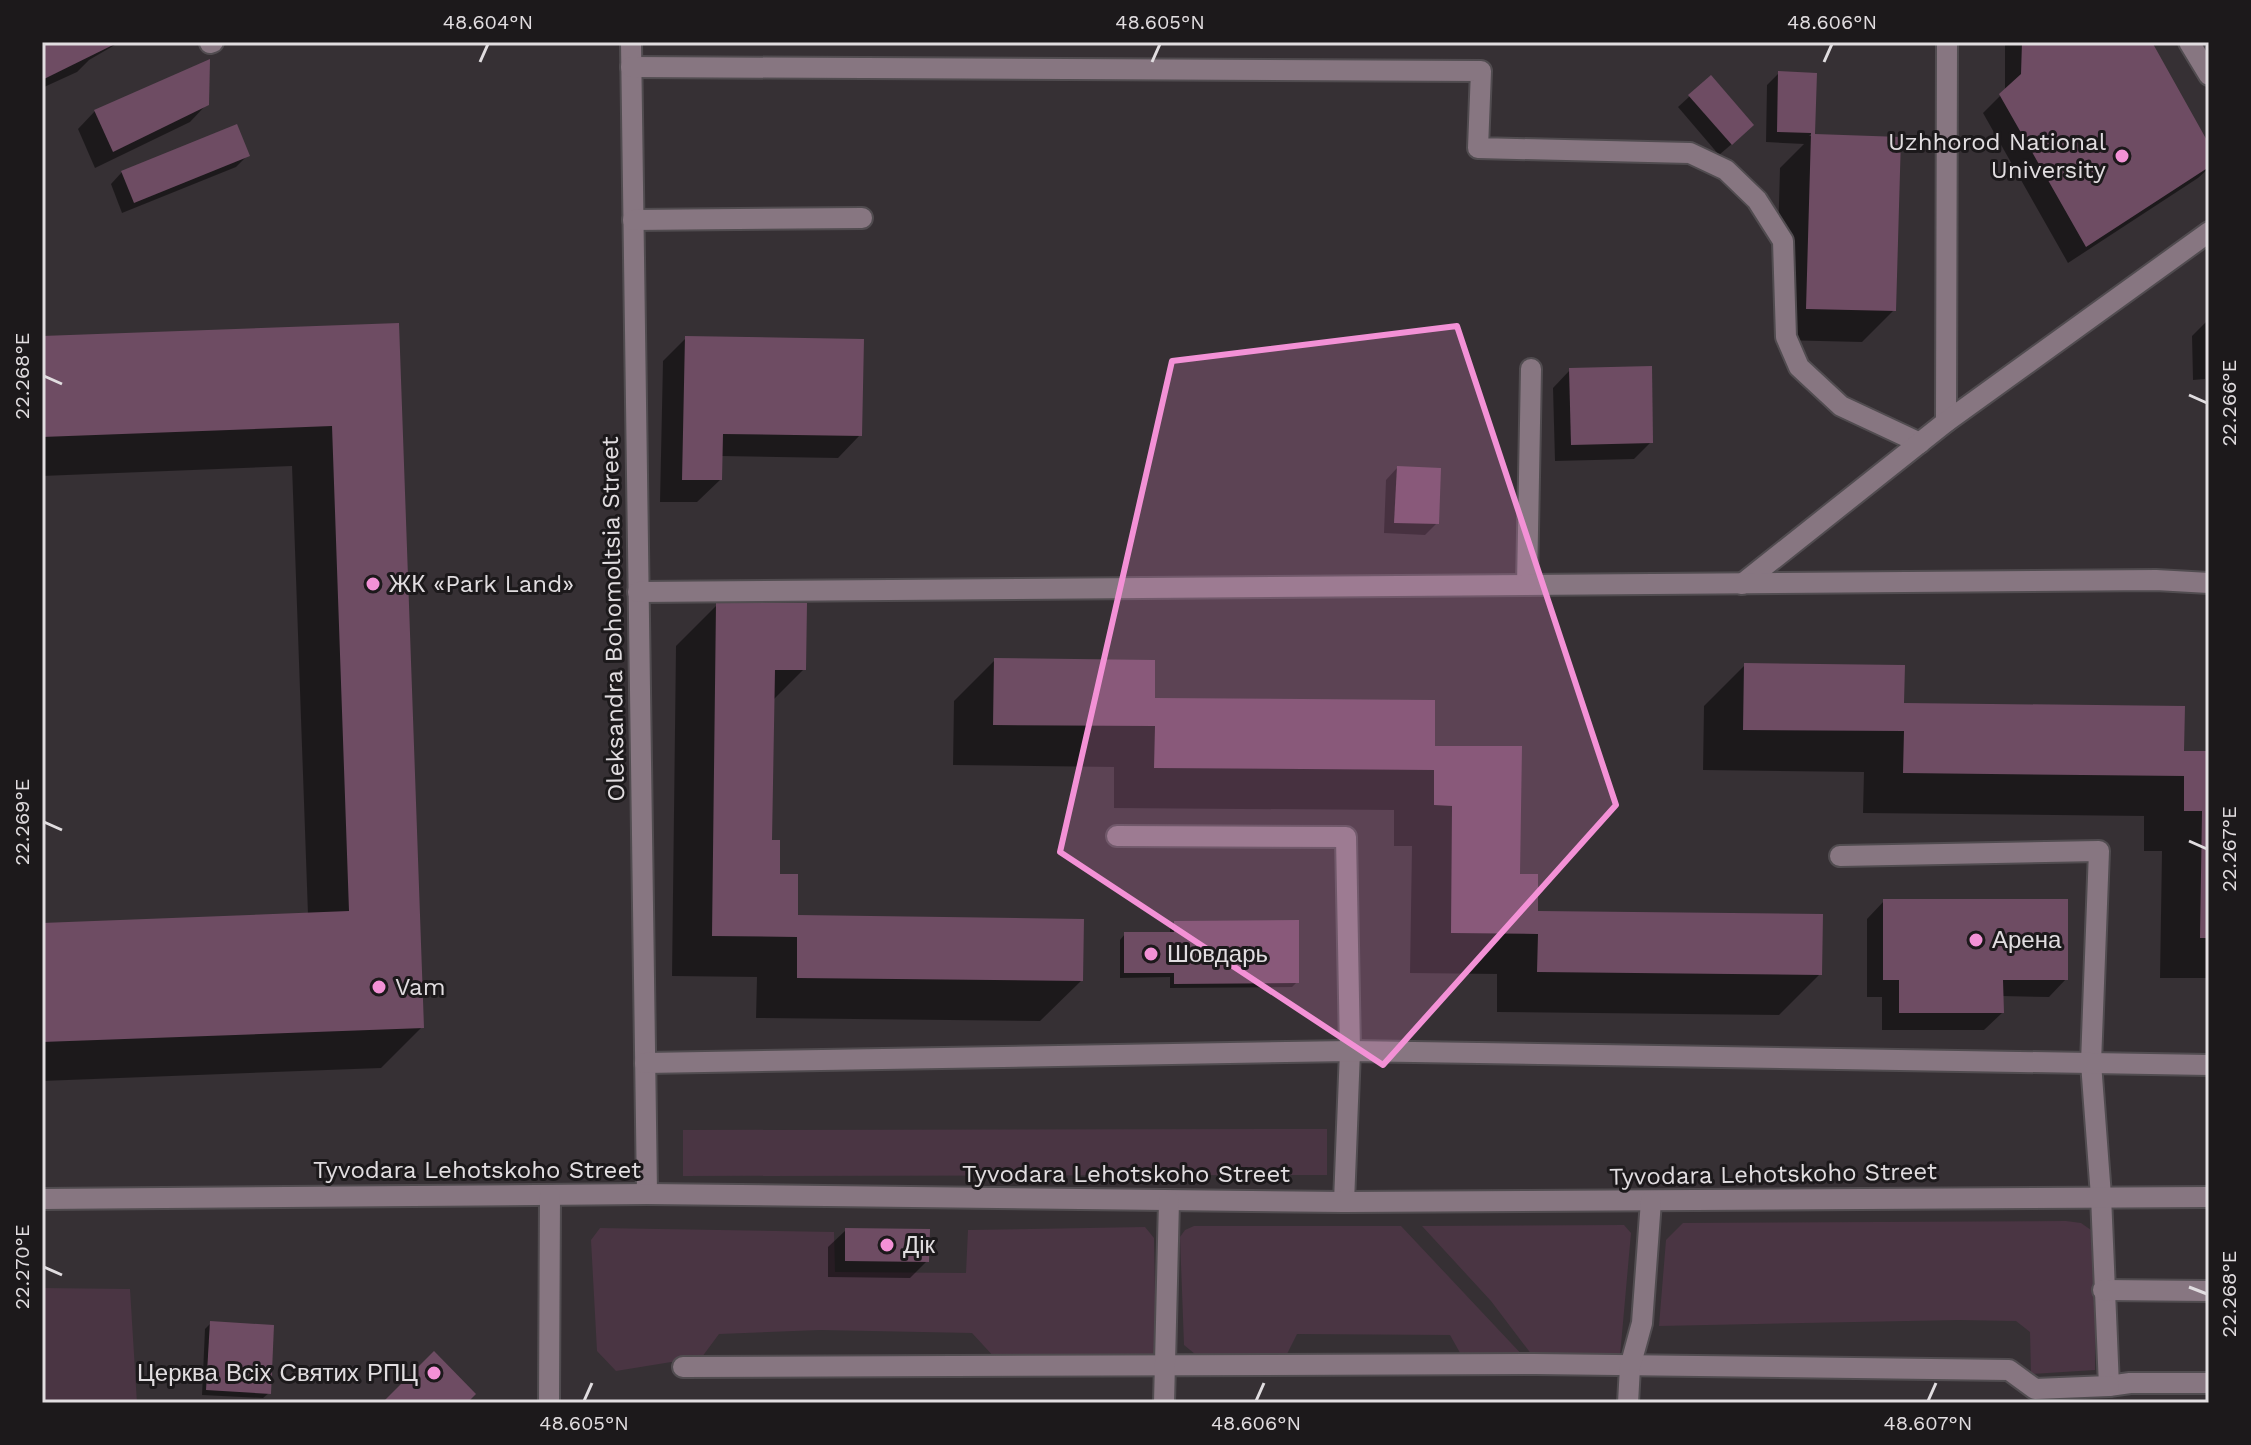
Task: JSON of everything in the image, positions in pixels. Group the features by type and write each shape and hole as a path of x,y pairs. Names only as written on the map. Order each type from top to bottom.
{"street":[{"name":"Oleksandra Bohomoltsia Street","path":"631,42 647,1194"},
{"path":"1946,422 1947,42"},
{"path":"2189,42 2209,75"},
{"path":"631,67 1481,71 1478,148 1690,153 1726,170 1757,200 1783,241 1786,337 1799,367 1841,406 1920,443"},
{"path":"633,220 862,218"},
{"path":"1742,584 1946,422 2209,232"},
{"path":"1527,585 1531,369"},
{"path":"638,592 2156,580 2209,583"},
{"path":"1117,836 1346,837 1350,1051 1344,1202"},
{"path":"1840,856 2099,851 2091,1063 2101,1196 2109,1386"},
{"path":"645,1063 1350,1051 2209,1065"},
{"name":"Tyvodara Lehotskoho Street","path":"42,1199 647,1194 1344,1202 2209,1197"},
{"path":"549,1403 550,1196"},
{"path":"1164,1403 1169,1201"},
{"path":"1628,1403 1630,1367 1642,1323 1651,1201"},
{"path":"2103,1290 2209,1291"},
{"path":"683,1367 1535,1364 2009,1370 2035,1389 2130,1383 2209,1383"}],"highlighted area":[{"path":"1457,326 1616,805 1383,1065 1060,852 1172,361"}],"shaded area":[{"path":"1327,1129 1327,1175 683,1176 683,1130"},
{"path":"1683,1223 2081,1223 2091,1230 2095,1243 2095,1370 2031,1374 2030,1332 2016,1321 1659,1326 1666,1240"},
{"path":"1624,1225 1631,1233 1620,1356 1535,1359 1491,1301 1422,1226"},
{"path":"1194,1226 1401,1226 1527,1360 1464,1360 1450,1335 1297,1334 1285,1358 1201,1359 1184,1345 1180,1237 1185,1230"},
{"path":"1145,1227 1154,1238 1156,1350 1150,1358 996,1359 972,1333 820,1330 719,1334 702,1357 616,1371 597,1351 591,1240 600,1228 834,1232 835,1272 966,1273 968,1230"},
{"path":"42,1288 130,1289 137,1403 42,1403"}],"building":[{"path":"42,42 119,42 42,80"},
{"name":"Uzhhorod National University","path":"2022,42 2152,42 2209,144 2209,167 2086,247 1999,94 2021,74"},
{"path":"210,59 209,105 113,152 94,110"},
{"path":"1778,71 1817,73 1815,134 1901,137 1896,311 1806,309 1811,133 1777,132"},
{"path":"1711,75 1754,125 1732,145 1688,95"},
{"path":"237,124 250,156 134,203 121,171"},
{"name":"ЖК «Park Land»","path":"399,323 424,1028 42,1042 42,923 349,911 332,426 42,437 42,336"},
{"path":"685,336 864,339 862,436 723,434 722,480 682,480"},
{"path":"1652,366 1653,443 1571,445 1569,368"},
{"path":"1397,466 1441,468 1439,524 1394,523"},
{"path":"716,603 807,603 806,670 775,670 772,840 780,840 780,874 798,874 798,915 1084,919 1083,981 797,978 797,937 712,936"},
{"path":"994,658 1155,660 1155,698 1435,700 1435,746 1522,746 1520,874 1538,874 1538,911 1823,914 1822,975 1537,972 1538,934 1451,933 1452,806 1434,805 1434,770 1154,768 1155,726 993,725"},
{"path":"1744,663 1905,665 1904,703 2185,706 2184,751 2209,751 2209,938 2200,938 2202,811 2184,811 2184,776 1903,773 1904,731 1743,730"},
{"name":"Арена","path":"1883,899 2068,899 2068,980 2003,980 2004,1013 1899,1013 1899,980 1883,980"},
{"path":"1299,920 1299,983 1174,984 1174,973 1124,973 1124,932 1174,932 1174,921"},
{"name":"Дік","path":"845,1228 930,1229 929,1262 845,1261"},
{"path":"210,1321 274,1325 271,1394 206,1390"},
{"name":"Церква Всіх Святих РПЦ","path":"434,1351 476,1394 467,1403 382,1403"}],"place":[{"name":"Uzhhorod National University","path":"2122,156"},
{"name":"ЖК «Park Land»","path":"373,584"},
{"name":"Арена","path":"1976,940"},
{"name":"Шовдарь","path":"1151,954"},
{"name":"Vam","path":"379,987"},
{"name":"Дік","path":"887,1245"},
{"name":"Церква Всіх Святих РПЦ","path":"434,1373"}]}
